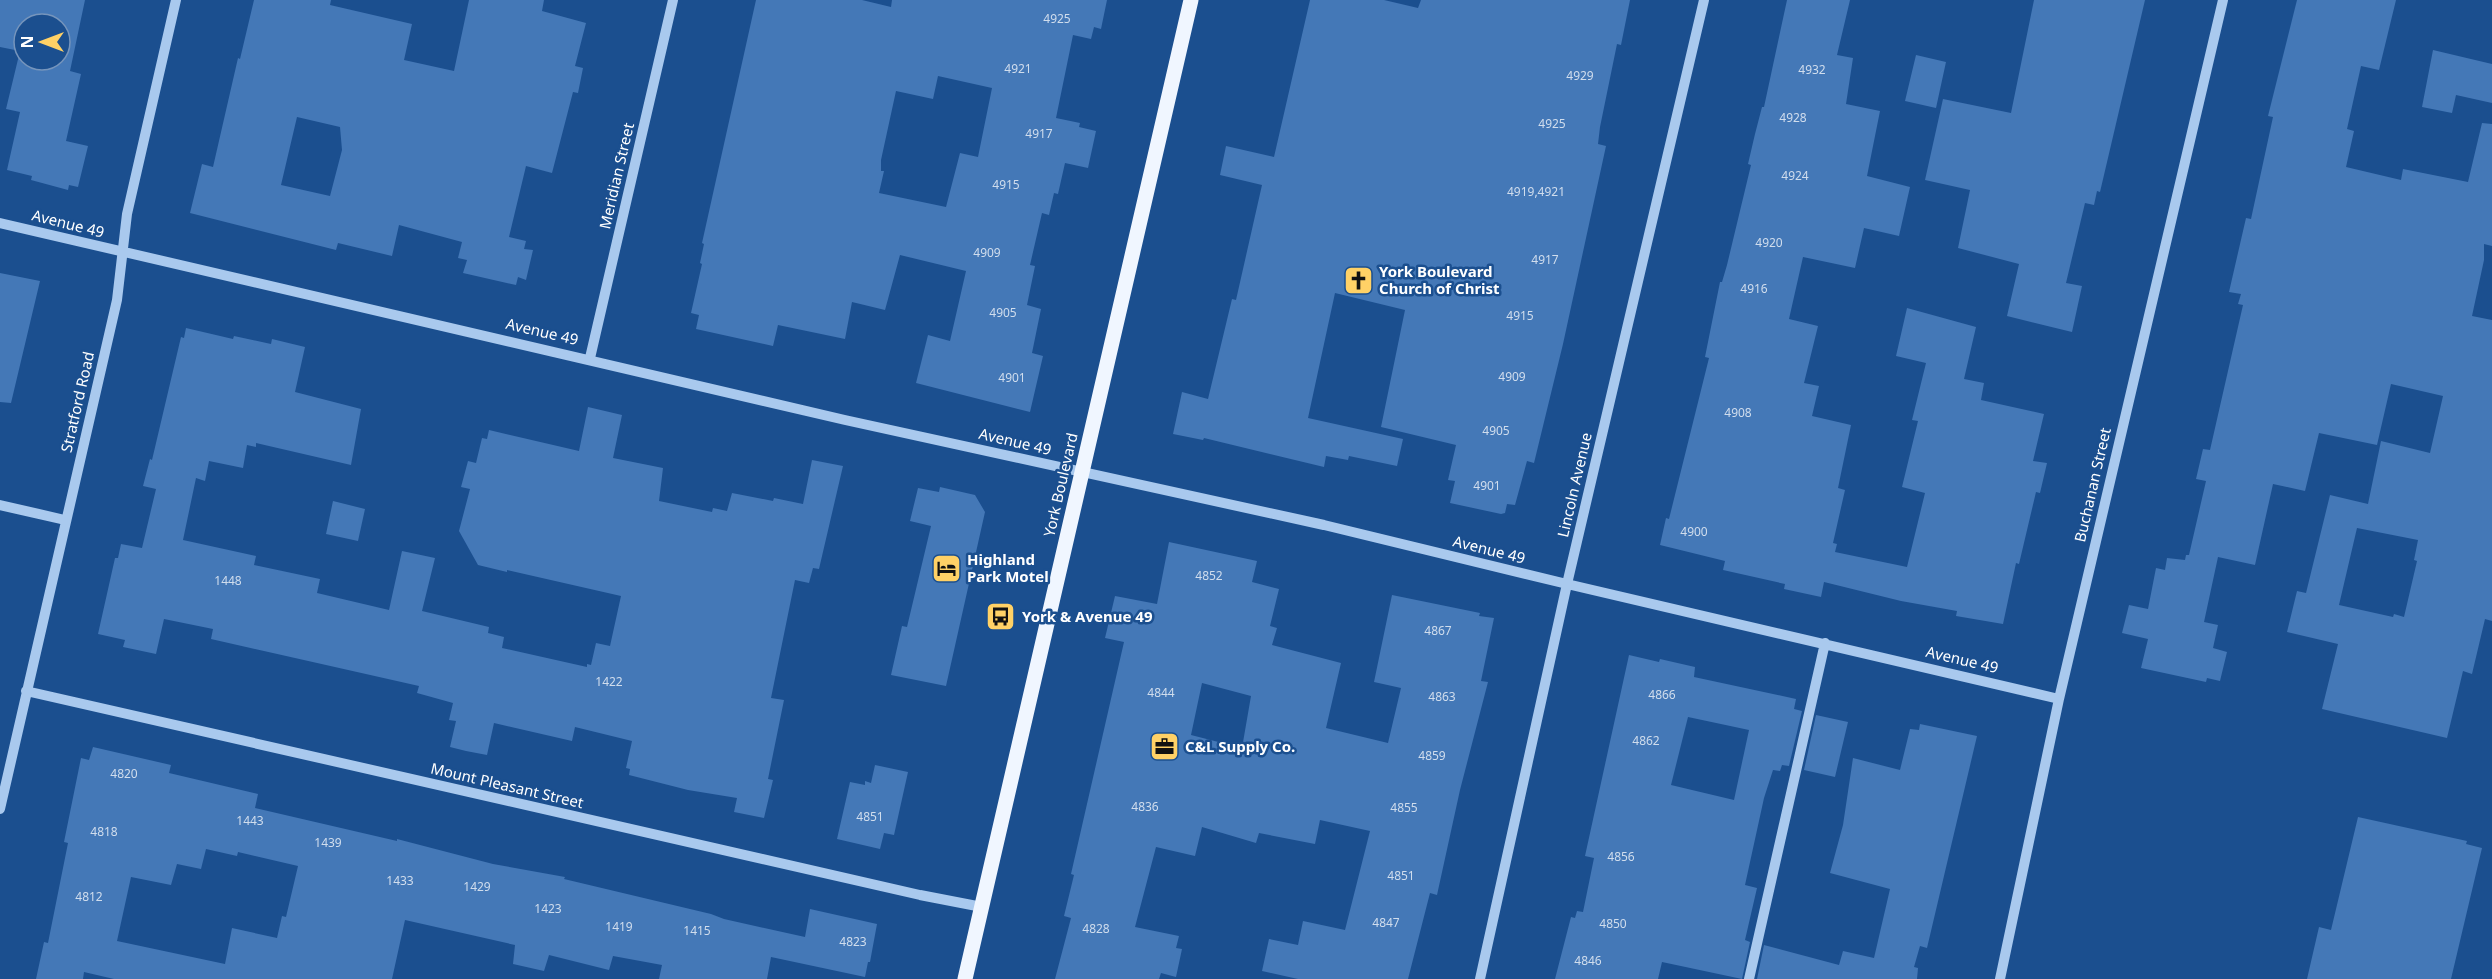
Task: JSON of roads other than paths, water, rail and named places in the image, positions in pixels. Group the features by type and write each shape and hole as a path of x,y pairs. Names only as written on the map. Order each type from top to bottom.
{"main road":[{"name":"York Boulevard","path":"965,979 1191,0"}],"street":[{"name":"Stratford Road","path":"0,809 117,300 129,205 176,0"},
{"name":"Meridian Street","path":"590,358 673,0"},
{"name":"Lincoln Avenue","path":"1480,979 1567,584 1704,0"},
{"name":"Buchanan Street","path":"2000,979 2059,699 2223,0"},
{"name":"Avenue 49","path":"0,223 123,253 590,358 845,420 1324,525 2059,699"},
{"path":"0,505 65,520"},
{"path":"1749,979 1825,643"},
{"name":"Mount Pleasant Street","path":"26,691 920,895 982,907"}],"place":[{"name":"York Boulevard Church of Christ","path":"1358,281"},
{"name":"Highland Park Motel","path":"946,569"},
{"name":"York & Avenue 49","path":"1001,617"},
{"name":"C&L Supply Co.","path":"1164,747"}]}
